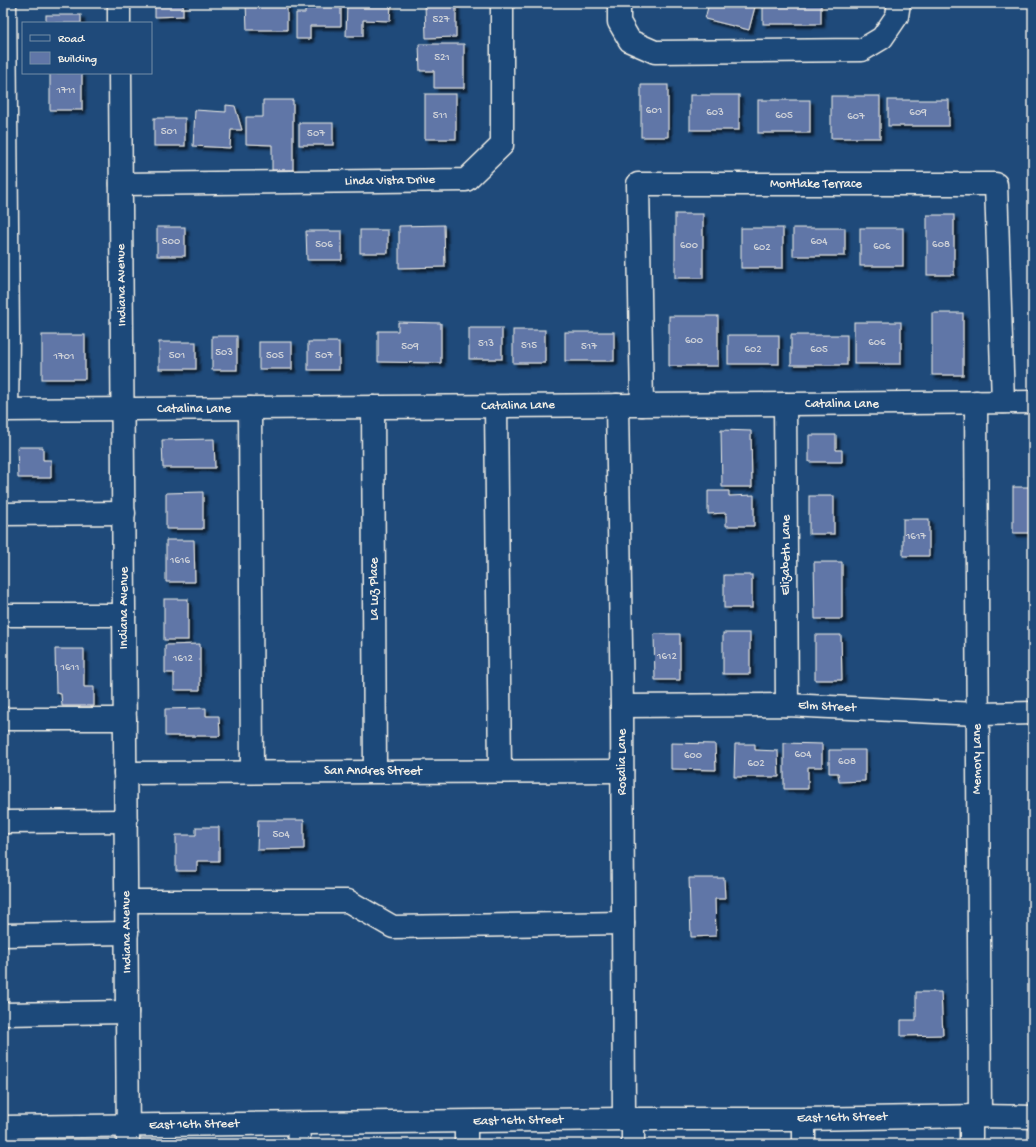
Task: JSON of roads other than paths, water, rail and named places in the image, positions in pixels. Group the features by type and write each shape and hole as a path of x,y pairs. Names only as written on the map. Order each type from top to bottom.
{"street":[{"path":"5,3 8,327 5,410"},
{"path":"119,3 119,22"},
{"name":"Linda Vista Drive","path":"121,184 466,180 502,145 502,3"},
{"path":"618,3 619,22 630,41 655,52 862,50 882,38 897,16 899,3"},
{"name":"Indiana Avenue","path":"120,74 128,1135"},
{"name":"Montlake Terrace","path":"642,405 638,184 996,184 1004,402"},
{"name":"Memory Lane","path":"971,1144 975,1116 977,714 976,402"},
{"name":"Catalina Lane","path":"5,410 1033,402"},
{"name":"Elizabeth Lane","path":"785,404 787,705"},
{"name":"Rosalia Lane","path":"617,405 622,706 623,923 629,1119 633,1144"},
{"path":"496,406 500,771"},
{"name":"La Luz Place","path":"373,407 375,771"},
{"path":"250,408 252,772"},
{"path":"3,514 124,513"},
{"path":"3,615 124,615"},
{"name":"Elm Street","path":"622,706 787,705 977,714 1033,713"},
{"path":"3,719 125,719"},
{"name":"San Andres Street","path":"125,773 622,771"},
{"path":"3,822 126,821"},
{"path":"126,901 348,901 393,927 623,923"},
{"path":"3,935 127,933"},
{"path":"3,1014 128,1012"},
{"name":"East 16th Street","path":"3,1127 128,1135 298,1134 466,1122 629,1119 804,1119 1033,1116"},
{"path":"804,1119 804,1144"},
{"path":"466,1122 466,1144"}]}
